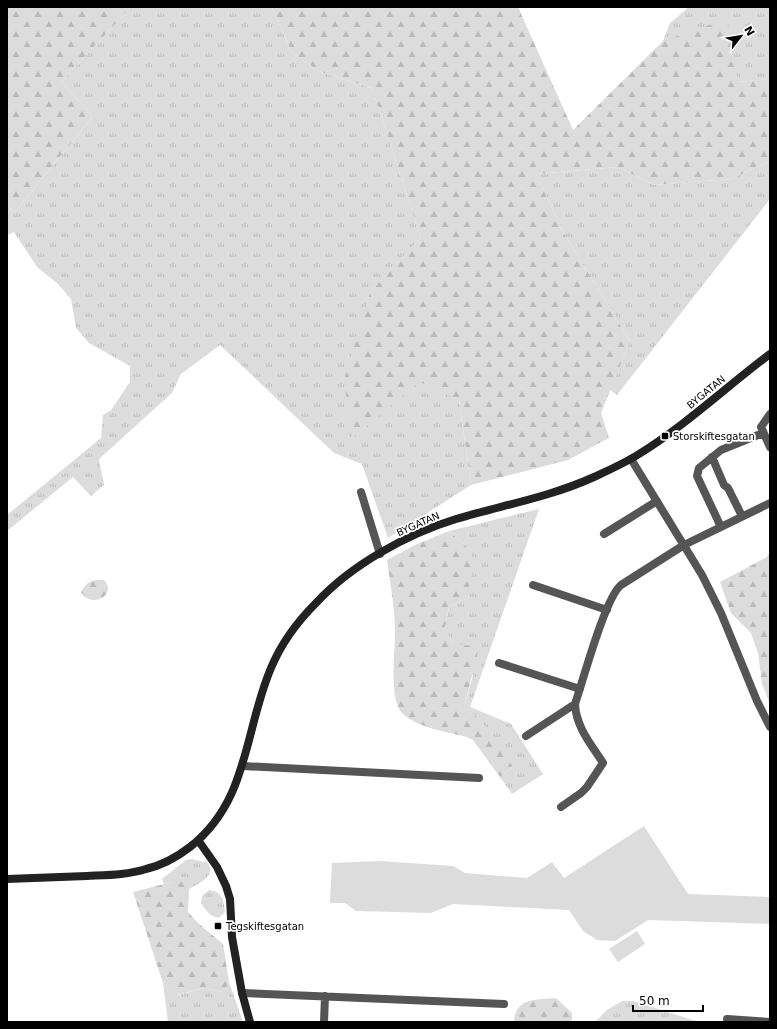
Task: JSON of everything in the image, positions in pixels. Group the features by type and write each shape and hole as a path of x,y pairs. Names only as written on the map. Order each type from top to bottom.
{"street":[{"name":"BYGATAN","path":"7,879 100,876 135,872 163,863 177,856 209,830 224,810 234,790 243,766 256,711 270,668 282,645 298,624 316,602 338,582 402,541 437,526 551,494 583,482 631,459 692,416 770,354"},
{"path":"770,414 761,427 770,447"},
{"path":"721,527 697,476 699,468 722,450 763,433"},
{"path":"712,457 724,485 728,488 742,516"},
{"path":"631,459 707,584 770,727"},
{"path":"361,492 380,554"},
{"path":"604,534 657,501"},
{"path":"561,807 587,787 603,763 579,725 575,704 612,596 618,588 684,545 770,503"},
{"path":"533,585 607,610"},
{"path":"499,663 580,689"},
{"path":"526,736 575,704"},
{"path":"243,766 479,778"},
{"path":"198,840 217,867 230,899 232,937 242,993 250,1022"},
{"path":"242,993 504,1004"},
{"path":"324,1022 325,996"},
{"path":"727,1019 770,1022"}],"green space":[{"path":"7,7 131,7 61,82 93,116 15,212 7,206"},
{"path":"131,7 272,7 291,51 318,71 372,88 421,238 370,292 352,438 420,381 459,400 471,485 388,538 362,464 334,453 220,345 181,374 172,393 99,459 104,485 91,496 73,477 7,531 7,515 101,438 103,415 111,410 130,382 130,366 89,343 76,328 71,299 58,284 37,267 14,232 7,235 7,206 15,212 93,116 61,82"},
{"path":"272,7 518,7 573,130 663,41 727,19 738,82 770,79 770,161 731,179 654,185 618,167 536,174 563,232 630,341 601,413 609,438 568,460 471,485 459,400 420,382 352,438 344,380 370,292 421,238 372,88 318,71 291,51"},
{"path":"689,7 770,7 770,79 738,82 663,41 670,23"},
{"path":"770,161 770,199 617,395 610,390 630,341 563,232 536,174 618,167 654,185 731,179"},
{"path":"539,509 470,707 511,724 543,774 512,794 500,777 512,767 476,716 464,708 473,675 452,643 445,627 449,607 465,599 472,551 449,531"},
{"path":"449,531 472,551 471,579 465,599 449,607 445,627 452,643 479,647 464,708 476,716 500,743 512,767 500,777 473,740 467,737 424,726 408,718 402,713 395,696 395,626 387,560 415,545"},
{"path":"770,552 770,704 762,684 758,653 751,633 731,613 720,582 767,557"},
{"path":"104,580 108,590 106,595 102,598 91,600 81,592 89,582"},
{"path":"644,826 688,894 770,897 770,924 648,920 615,941 597,940 583,931 569,910 453,904 431,913 356,911 345,903 330,903 332,863 379,861 453,866 465,873 527,878 552,862 564,878"},
{"path":"192,859 204,862 206,861 209,866 209,874 203,881 189,889 186,882 172,882 164,884 162,879 186,860"},
{"path":"172,882 187,882 189,889 188,912 198,923 223,944 229,982 224,992 205,988 177,995 163,983 133,892"},
{"path":"209,890 217,892 222,897 225,912 219,918 208,913 201,903 202,896"},
{"path":"637,931 645,944 618,962 609,949"},
{"path":"229,982 243,1022 168,1022 163,983 178,995 205,988 223,992"},
{"path":"556,998 572,1013 572,1020 567,1022 514,1022 515,1014 518,1008 528,1001"},
{"path":"622,1001 633,1001 699,1022 595,1022 607,1010"}],"place":[{"name":"Storskiftesgatan","path":"665,436"},
{"name":"Tegskiftesgatan","path":"218,926"}]}
